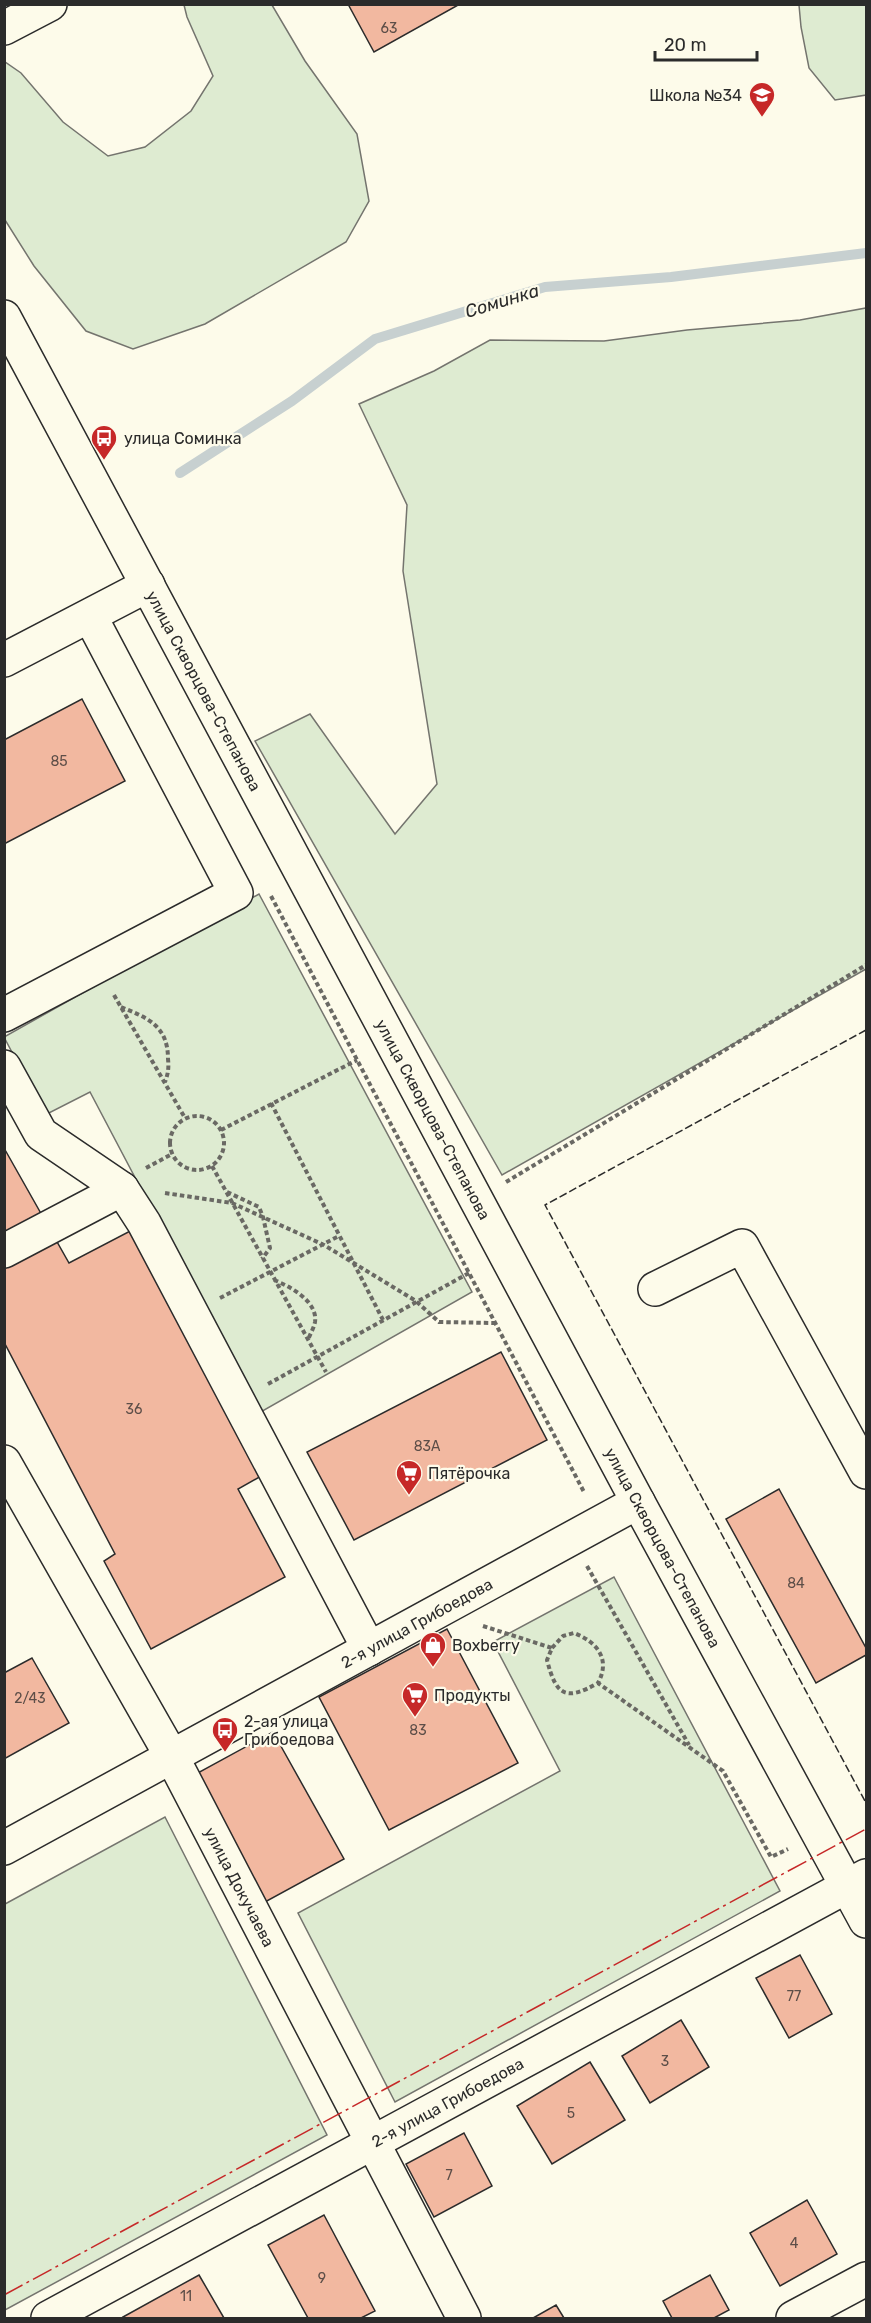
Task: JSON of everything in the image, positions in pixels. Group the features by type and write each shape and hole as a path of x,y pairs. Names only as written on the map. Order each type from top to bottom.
{"street":[{"path":"4,28 50,4"},
{"name":"улица Скворцова-Степанова","path":"4,317 638,1502 820,1835 857,1881 867,1922"},
{"path":"4,660 148,585"},
{"path":"4,1015 236,893 90,616"},
{"path":"4,1067 41,1134 122,1189 144,1223 190,1314 369,1649"},
{"path":"4,1251 122,1189"},
{"path":"655,1289 742,1246 867,1472"},
{"name":"улица Докучаева","path":"4,1462 172,1757 464,2319"},
{"name":"2-я улица Грибоедова","path":"4,1848 638,1502"},
{"name":"2-я улица Грибоедова","path":"48,2319 857,1881"},
{"path":"793,2319 867,2279"}],"path":[{"path":"266,886 586,1495"},
{"path":"96,965 184,1118"},
{"path":"477,1200 867,965"},
{"path":"120,1007 157,1025 167,1041 169,1072 164,1083"},
{"path":"221,1130 357,1060"},
{"path":"271,1103 383,1320"},
{"path":"205,1117 221,1130 225,1146 218,1161 212,1166 194,1171 177,1162 172,1154 171,1134 184,1118 205,1117"},
{"path":"212,1166 273,1280 326,1372"},
{"path":"157,1191 232,1203 324,1245 416,1301 439,1322 495,1323"},
{"path":"226,1192 259,1207 270,1248 262,1259"},
{"path":"190,1314 339,1236"},
{"path":"238,1401 469,1273"},
{"path":"273,1280 294,1288 312,1309 315,1320 308,1341"},
{"path":"584,1560 690,1748"},
{"path":"477,1624 552,1648"},
{"path":"574,1633 587,1638 600,1652 603,1673 598,1683 578,1694 564,1692 552,1680 547,1660 552,1648 563,1636 574,1633"},
{"path":"598,1683 723,1771 771,1857 820,1835"}],"green space":[{"path":"184,5 272,5 305,61 357,134 369,201 346,242 205,324 133,349 86,331 34,266 5,220 5,62 21,73 63,122 108,156 145,147 191,111 213,76"},
{"path":"799,5 866,5 866,95 835,100 809,68"},
{"path":"866,308 866,969 502,1175 255,741 310,714 395,834 437,784 403,571 407,505 359,404 434,371 490,340 604,341 687,330 800,320"},
{"path":"259,894 472,1292 259,1413 90,1092 45,1115 4,1037"},
{"path":"614,1577 780,1891 395,2102 298,1913 560,1771 493,1642"},
{"path":"165,1817 327,2135 5,2310 5,1904"}],"building":[{"path":"348,4 460,4 374,52"},
{"path":"82,699 125,781 4,844 4,740"},
{"path":"4,1148 69,1263 134,1229 263,1475 238,1489 285,1577 151,1649 104,1561 115,1554 4,1342"},
{"path":"501,1352 547,1440 354,1540 307,1452"},
{"path":"779,1489 866,1648 866,1655 816,1683 726,1519"},
{"path":"447,1629 518,1763 389,1830 319,1697"},
{"path":"32,1658 69,1723 4,1759 4,1673"},
{"path":"273,1732 344,1859 265,1902 194,1775"},
{"path":"800,1955 832,2014 789,2038 756,1978"},
{"path":"681,2020 709,2067 650,2103 622,2056"},
{"path":"590,2062 625,2120 552,2164 517,2106"},
{"path":"464,2133 492,2186 434,2217 406,2164"},
{"path":"807,2200 837,2254 780,2286 750,2233"},
{"path":"324,2215 375,2311 361,2318 308,2318 268,2245"},
{"path":"199,2275 224,2318 123,2317"},
{"path":"710,2275 729,2310 714,2318 672,2318 663,2301"},
{"path":"556,2305 564,2318 533,2318"}],"waterway":[{"name":"Соминка","path":"180,473 292,401 375,339 545,287 671,277 866,253"}],"fence":[{"path":"866,1030 545,1205 866,1803"}],"power":[{"path":"4,2295 866,1829"}],"place":[{"name":"Школа №34","path":"762,118"},
{"name":"улица Соминка","path":"104,461"},
{"name":"Пятёрочка","path":"409,1496"},
{"name":"Boxberry","path":"433,1668"},
{"name":"Продукты","path":"415,1718"},
{"name":"2-ая улица Грибоедова","path":"225,1753"}]}
